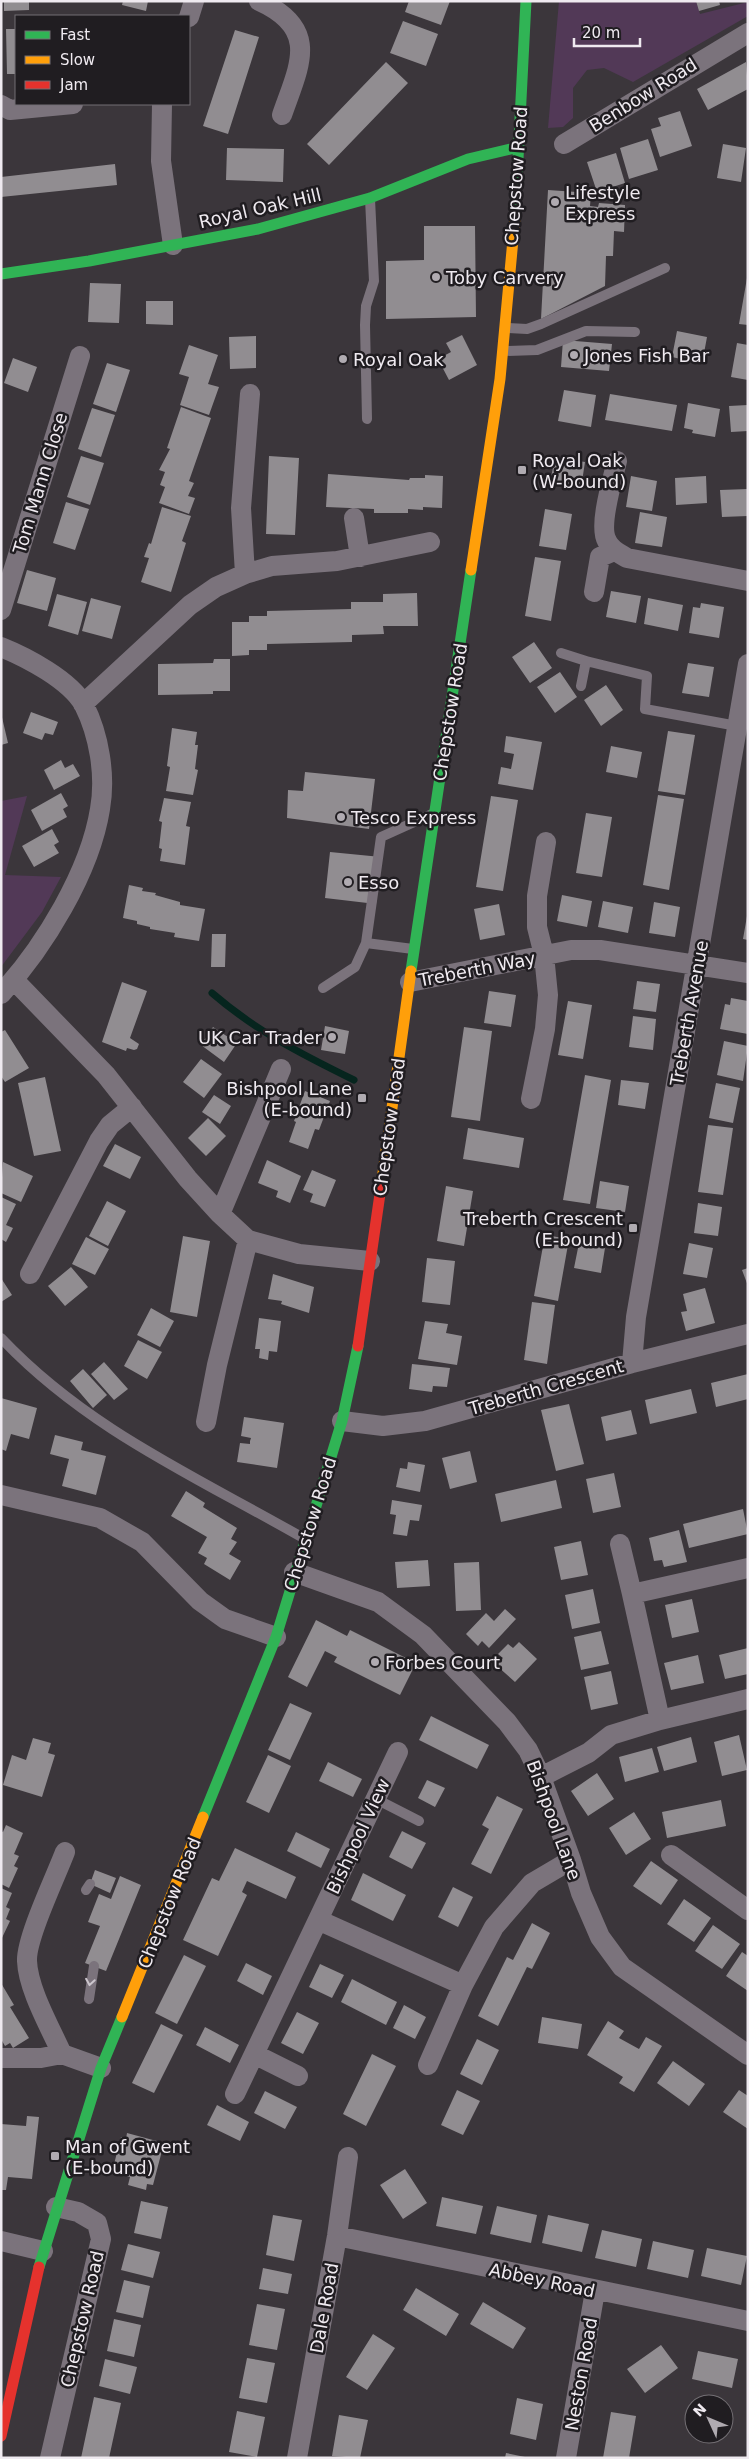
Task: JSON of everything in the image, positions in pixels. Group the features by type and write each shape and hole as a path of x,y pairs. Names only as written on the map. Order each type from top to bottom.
{"main road":[{"name":"Chepstow Road","path":"1,2436 43,2251 101,2068 276,1637 294,1572 342,1421 358,1343 503,352 519,147 526,1"},
{"name":"Royal Oak Hill","path":"1,274 22,273 258,229 370,198 468,159 519,147"}],"street":[{"path":"190,15 194,1"},
{"path":"260,1 283,15 299,34 301,59 282,115"},
{"name":"Benbow Road","path":"564,144 748,33"},
{"path":"1,105 10,110 62,105"},
{"path":"162,105 160,161 173,245"},
{"name":"Tom Mann Close","path":"1,610 80,356"},
{"path":"245,574 241,508 250,394"},
{"path":"617,460 604,526 606,540 614,551 627,558 748,581"},
{"path":"354,518 360,557"},
{"path":"83,704 190,605 216,587 245,574 272,566 337,561 430,542"},
{"path":"594,592 600,557 614,551"},
{"path":"1,646 39,664 83,704 97,742 102,774 98,820 85,860 68,896 36,950 8,987 106,1075 188,1179 220,1214 248,1240 299,1254 370,1261"},
{"name":"Treberth Avenue","path":"632,1363 638,1307 747,670"},
{"name":"Treberth Way","path":"544,955 537,927 537,896 546,842"},
{"name":"Treberth Way","path":"410,982 571,950 600,950 748,972"},
{"path":"531,1099 545,1029 548,995 544,955"},
{"path":"220,1214 281,1069"},
{"path":"30,1274 99,1141 110,1125 132,1107"},
{"path":"206,1422 217,1365 248,1240"},
{"name":"Treberth Crescent","path":"342,1421 383,1426 425,1421 632,1363 748,1334"},
{"path":"1,1495 100,1518 142,1542 200,1601 225,1619 276,1637"},
{"path":"620,1544 660,1720"},
{"path":"632,1594 748,1568"},
{"name":"Bishpool Lane","path":"294,1572 378,1602 423,1635 507,1722 528,1750 541,1777 581,1893 600,1937 622,1967 748,2054"},
{"path":"541,1777 588,1753 611,1735 660,1720 748,1699"},
{"name":"Bishpool View","path":"235,2094 398,1752"},
{"path":"62,2054 32,1982 27,1960 31,1939 65,1852"},
{"path":"671,1855 748,1910"},
{"path":"428,2065 463,1985 494,1927 532,1883 571,1860"},
{"path":"318,1920 463,1985"},
{"path":"1,2058 41,2058 62,2054 101,2068"},
{"path":"254,2054 298,2076"},
{"name":"Dale Road","path":"297,2458 337,2236 348,2157"},
{"name":"Chepstow Road","path":"50,2458 101,2239 97,2223 78,2212 56,2207"},
{"name":"Abbey Road","path":"337,2236 595,2291 748,2321"},
{"path":"1,2241 43,2251"},
{"name":"Neston Road","path":"566,2458 595,2291"}],"lane":[{"path":"368,419 365,325 366,306 374,281 370,198"},
{"path":"506,328 527,329 541,324 665,268"},
{"path":"503,352 537,350 586,331 635,332"},
{"path":"561,653 647,676 645,709 737,726"},
{"path":"581,686 586,661"},
{"path":"323,988 355,966 366,943 381,837 435,813"},
{"path":"366,943 414,950"},
{"path":"1,1338 24,1362 80,1409 146,1451 306,1539"},
{"path":"376,1799 419,1821"},
{"path":"88,1999 94,1966"}],"shaded area":[{"path":"559,1 696,1 700,14 748,2 748,16 633,82 604,68 587,70 573,88 573,118 563,127 548,128"},
{"path":"27,796 5,875 61,877 42,912 1,967 1,801"}],"building":[{"path":"4,1 29,1 29,10 4,11"},
{"path":"123,1 148,1 146,11 122,5"},
{"path":"409,1 450,1 441,25 405,12"},
{"path":"696,1 719,1 720,5 699,11"},
{"path":"403,21 438,34 426,66 390,53"},
{"path":"6,29 15,29 15,74 7,74"},
{"path":"235,30 259,37 228,134 203,126"},
{"path":"386,62 408,83 329,165 307,144"},
{"path":"746,62 748,89 708,110 697,89"},
{"path":"680,111 692,146 660,157 651,129 661,126 658,118"},
{"path":"648,139 658,170 629,179 620,148"},
{"path":"723,144 746,148 741,182 717,178"},
{"path":"227,148 284,149 283,182 226,180"},
{"path":"616,153 625,183 597,192 587,162"},
{"path":"115,164 117,185 1,197 1,177"},
{"path":"548,190 591,193 590,206 598,207 599,203 625,205 624,232 614,231 613,256 606,256 605,286 541,319"},
{"path":"424,226 475,226 476,317 386,319 386,261 424,260"},
{"path":"748,278 748,325 739,324"},
{"path":"90,283 121,284 119,323 88,322"},
{"path":"146,301 173,301 173,325 146,324"},
{"path":"677,331 707,337 702,364 672,357"},
{"path":"462,335 477,365 449,380 438,359 451,352 446,343"},
{"path":"256,336 256,368 230,369 229,337"},
{"path":"563,340 612,344 609,371 561,367"},
{"path":"737,343 748,345 748,380 731,377"},
{"path":"189,345 218,355 208,384 219,387 209,415 180,405 189,377 179,374"},
{"path":"13,358 37,367 28,392 4,383"},
{"path":"107,363 130,370 116,412 93,404"},
{"path":"564,390 596,395 591,427 558,421"},
{"path":"610,394 677,405 672,431 605,420"},
{"path":"688,403 720,409 715,437 692,433 693,430 684,428"},
{"path":"748,405 748,431 731,432 729,406"},
{"path":"181,407 211,418 189,481 194,483 188,496 195,498 189,514 159,503 165,487 160,485 165,472 159,470 170,449 167,448"},
{"path":"92,408 115,415 101,457 78,449"},
{"path":"81,456 104,463 90,505 67,497"},
{"path":"269,456 299,458 295,535 266,534"},
{"path":"555,457 585,462 581,488 550,483"},
{"path":"328,474 409,480 410,478 425,478 425,475 443,476 442,508 423,507 423,510 408,509 408,513 374,513 374,509 326,507"},
{"path":"631,476 657,481 652,511 626,507"},
{"path":"706,476 707,503 676,505 675,478"},
{"path":"748,489 748,516 722,517 720,490"},
{"path":"66,502 89,509 75,550 53,543"},
{"path":"162,507 191,516 182,541 186,543 171,592 141,582 149,558 144,557 149,543 151,544"},
{"path":"545,509 572,514 566,550 539,546"},
{"path":"640,512 667,517 662,547 635,543"},
{"path":"535,557 561,561 551,621 525,616"},
{"path":"27,570 56,578 47,611 17,603"},
{"path":"611,591 641,596 636,623 606,617"},
{"path":"417,593 418,626 383,626 384,634 352,635 352,642 267,644 267,650 249,650 249,655 232,656 232,622 249,622 249,616 267,616 267,611 351,609 351,602 383,602 383,594"},
{"path":"57,594 87,602 78,635 48,626"},
{"path":"91,598 121,606 112,639 82,631"},
{"path":"648,598 683,605 678,631 644,624"},
{"path":"701,603 724,607 719,638 689,633 693,607 700,608"},
{"path":"534,642 552,668 530,683 512,657"},
{"path":"214,659 230,659 230,691 213,691 213,694 158,695 158,664 213,663"},
{"path":"688,663 714,667 709,697 682,693"},
{"path":"560,672 577,697 555,713 537,687"},
{"path":"606,685 623,710 601,726 584,700"},
{"path":"31,712 58,722 53,735 45,733 42,740 23,733"},
{"path":"1,713 8,743 1,745"},
{"path":"172,728 197,732 195,745 198,745 195,769 198,770 193,795 166,791 170,767 167,766"},
{"path":"668,731 695,735 685,795 658,791"},
{"path":"506,736 542,742 533,790 498,784 501,767 511,769 514,754 504,752"},
{"path":"611,746 642,752 637,778 606,772"},
{"path":"61,760 65,768 73,764 80,776 54,790 44,770"},
{"path":"305,772 375,779 369,829 287,818 288,790 303,791"},
{"path":"61,793 68,806 63,809 67,817 42,831 31,810"},
{"path":"658,795 684,799 669,890 643,885"},
{"path":"491,796 518,800 503,891 476,887"},
{"path":"164,798 191,802 186,826 190,827 185,865 160,861 162,849 159,848 162,822 159,821"},
{"path":"586,813 612,817 602,877 576,873"},
{"path":"52,829 59,842 54,845 59,853 34,867 22,846"},
{"path":"330,852 381,857 376,904 325,898"},
{"path":"129,885 143,888 142,891 156,893 155,895 180,902 180,905 205,909 199,941 174,937 175,933 150,929 150,927 137,924 137,921 123,918"},
{"path":"562,895 592,901 587,927 557,921"},
{"path":"603,901 633,907 628,933 598,927"},
{"path":"654,902 680,907 675,937 649,933"},
{"path":"499,904 505,935 480,940 474,909"},
{"path":"748,916 748,940 743,939"},
{"path":"212,934 226,934 225,967 211,967"},
{"path":"637,981 660,984 656,1012 633,1009"},
{"path":"122,982 147,991 130,1038 139,1044 137,1049 127,1048 126,1051 102,1042"},
{"path":"489,991 516,995 511,1027 484,1023"},
{"path":"731,998 748,1001 748,1034 720,1029 725,1004 730,1005"},
{"path":"568,1001 592,1005 583,1059 558,1055"},
{"path":"633,1016 656,1019 653,1050 629,1047"},
{"path":"325,1026 349,1031 345,1054 321,1050"},
{"path":"213,1027 237,1043 224,1062 201,1045"},
{"path":"464,1027 492,1031 480,1121 451,1117"},
{"path":"5,1030 29,1068 5,1082 1,1076 1,1032"},
{"path":"724,1041 748,1046 743,1081 717,1075"},
{"path":"201,1059 222,1074 204,1098 183,1082"},
{"path":"585,1075 611,1080 590,1204 563,1200"},
{"path":"45,1077 61,1151 34,1156 18,1083"},
{"path":"621,1080 649,1083 645,1109 618,1105"},
{"path":"716,1083 740,1088 733,1123 709,1118"},
{"path":"305,1091 330,1101 319,1130 315,1129 308,1149 289,1142 296,1122 294,1121"},
{"path":"214,1095 231,1106 220,1124 202,1112"},
{"path":"208,1118 226,1136 206,1156 188,1138"},
{"path":"708,1125 733,1128 723,1195 698,1192"},
{"path":"468,1128 524,1138 519,1168 463,1159"},
{"path":"115,1144 141,1157 130,1179 103,1166"},
{"path":"267,1160 301,1176 290,1203 276,1197 278,1191 258,1183"},
{"path":"3,1162 33,1176 21,1202 1,1193"},
{"path":"312,1170 336,1180 325,1207 310,1202 313,1194 303,1190"},
{"path":"600,1181 629,1186 625,1212 596,1208"},
{"path":"446,1186 473,1191 464,1246 437,1241"},
{"path":"1,1197 16,1204 6,1225 13,1228 6,1242 1,1239"},
{"path":"107,1201 126,1211 108,1246 89,1236"},
{"path":"698,1203 722,1207 718,1236 694,1233"},
{"path":"545,1235 569,1239 558,1301 534,1296"},
{"path":"183,1236 210,1241 197,1317 170,1312"},
{"path":"86,1237 109,1249 95,1275 72,1264"},
{"path":"579,1243 605,1248 601,1273 574,1268"},
{"path":"689,1243 713,1248 707,1278 683,1274"},
{"path":"427,1258 455,1261 450,1305 422,1302"},
{"path":"71,1267 88,1287 65,1306 48,1286"},
{"path":"748,1268 748,1286 742,1270"},
{"path":"273,1274 314,1287 309,1313 281,1304 282,1301 268,1299"},
{"path":"1,1278 12,1295 1,1302"},
{"path":"705,1288 715,1323 686,1331 681,1312 687,1311 683,1294"},
{"path":"532,1302 555,1305 547,1364 524,1360"},
{"path":"151,1308 174,1321 160,1347 137,1335"},
{"path":"259,1318 281,1321 277,1352 269,1351 268,1360 259,1358 260,1349 255,1349"},
{"path":"425,1321 448,1324 446,1333 462,1336 457,1365 418,1359"},
{"path":"138,1340 162,1352 147,1379 124,1366"},
{"path":"104,1362 128,1389 114,1400 91,1374"},
{"path":"412,1364 450,1368 447,1387 433,1386 432,1392 409,1389"},
{"path":"83,1369 107,1395 93,1408 70,1381"},
{"path":"748,1374 748,1399 716,1407 711,1383"},
{"path":"691,1389 697,1413 650,1424 645,1400"},
{"path":"1,1398 37,1408 29,1439 11,1434 6,1451 1,1449"},
{"path":"569,1404 584,1464 556,1471 541,1410"},
{"path":"631,1410 637,1434 606,1441 601,1417"},
{"path":"244,1417 284,1423 277,1468 237,1462 240,1443 250,1444 251,1438 241,1436"},
{"path":"55,1435 83,1442 81,1450 106,1456 96,1495 62,1486 69,1459 50,1454"},
{"path":"470,1451 477,1482 450,1489 442,1458"},
{"path":"408,1462 425,1465 420,1492 396,1487 400,1468 407,1469"},
{"path":"614,1473 621,1507 593,1513 586,1479"},
{"path":"556,1480 562,1508 501,1522 495,1494"},
{"path":"186,1491 205,1503 203,1507 237,1528 231,1539 237,1542 229,1554 241,1561 230,1580 204,1564 207,1558 198,1553 207,1537 171,1516"},
{"path":"392,1500 422,1505 419,1521 410,1520 407,1536 393,1534 396,1515 390,1514"},
{"path":"743,1509 748,1534 689,1548 683,1524"},
{"path":"679,1530 687,1562 664,1567 662,1560 654,1561 649,1538"},
{"path":"581,1541 588,1575 561,1580 554,1547"},
{"path":"428,1560 430,1586 397,1588 395,1562"},
{"path":"479,1562 481,1610 456,1611 454,1563"},
{"path":"593,1589 600,1623 572,1629 565,1595"},
{"path":"692,1599 699,1632 672,1638 665,1605"},
{"path":"505,1609 516,1619 489,1648 482,1641 478,1646 466,1634 486,1613 494,1621"},
{"name":"Forbes Court","path":"316,1620 347,1636 350,1630 416,1663 400,1695 334,1662 337,1657 325,1651 307,1687 288,1677"},
{"path":"601,1631 609,1664 581,1670 574,1637"},
{"path":"519,1642 537,1659 515,1682 496,1665 503,1658 498,1654 508,1644 513,1648"},
{"path":"748,1648 748,1674 725,1679 719,1655"},
{"path":"698,1655 704,1683 671,1690 664,1663"},
{"path":"611,1671 618,1704 591,1710 584,1677"},
{"path":"290,1703 312,1713 290,1760 268,1750"},
{"path":"431,1716 489,1745 477,1769 419,1740"},
{"path":"739,1735 747,1770 722,1776 714,1742"},
{"path":"691,1737 697,1762 664,1771 657,1747"},
{"path":"33,1738 51,1743 48,1753 55,1755 42,1797 3,1785 12,1755 26,1760"},
{"path":"652,1748 659,1772 625,1782 619,1757"},
{"path":"268,1755 291,1766 269,1813 246,1802"},
{"path":"328,1762 362,1779 353,1797 319,1781"},
{"path":"597,1773 614,1799 588,1816 571,1791"},
{"path":"427,1780 445,1788 435,1807 418,1798"},
{"path":"497,1796 523,1809 491,1874 471,1864 489,1829 482,1825"},
{"path":"721,1800 726,1826 667,1838 662,1812"},
{"path":"634,1812 651,1839 626,1855 609,1828"},
{"path":"6,1825 23,1833 14,1854 19,1856 14,1866 18,1868 9,1888 1,1884 1,1831 3,1832"},
{"path":"402,1831 426,1843 412,1869 389,1857"},
{"path":"296,1832 330,1849 321,1868 287,1851"},
{"path":"235,1848 296,1877 286,1899 247,1881 242,1892 247,1895 218,1956 183,1940 212,1878 219,1881"},
{"path":"651,1861 678,1880 661,1905 633,1886"},
{"path":"95,1870 116,1878 110,1893 90,1884"},
{"path":"363,1873 406,1895 393,1921 351,1900"},
{"path":"120,1876 141,1885 106,1971 85,1963 100,1926 88,1922 99,1894 111,1899"},
{"path":"453,1887 473,1897 458,1927 438,1917"},
{"path":"1,1888 12,1893 6,1907 10,1909 6,1919 10,1921 1,1940"},
{"path":"684,1899 711,1918 694,1942 667,1924"},
{"path":"532,1923 550,1933 532,1969 527,1967 498,2026 478,2016 507,1957 513,1960"},
{"path":"713,1925 740,1944 722,1969 695,1951"},
{"path":"742,1952 748,1956 748,1991 726,1976"},
{"path":"184,1955 206,1966 177,2024 155,2013"},
{"path":"246,1963 272,1976 263,1995 237,1981"},
{"path":"320,1964 344,1975 332,1998 309,1987"},
{"path":"352,1979 397,2002 386,2025 341,2002"},
{"path":"1,1983 14,2005 10,2007 29,2038 13,2048 10,2043 5,2046 1,2039"},
{"path":"404,2005 426,2017 415,2039 393,2028"},
{"path":"297,2012 319,2023 303,2054 281,2043"},
{"path":"542,2017 582,2024 578,2049 538,2043"},
{"path":"608,2021 624,2031 619,2038 639,2049 646,2037 662,2046 634,2092 619,2083 623,2077 587,2055"},
{"path":"161,2024 183,2035 154,2093 132,2083"},
{"path":"205,2027 239,2045 230,2063 196,2045"},
{"path":"477,2039 499,2050 482,2085 460,2074"},
{"path":"372,2054 396,2066 366,2126 343,2114"},
{"path":"673,2061 705,2084 689,2106 657,2083"},
{"path":"457,2090 480,2101 463,2135 441,2125"},
{"path":"739,2090 748,2096 748,2129 723,2112"},
{"path":"265,2091 297,2107 285,2129 254,2113"},
{"path":"217,2105 249,2122 240,2141 207,2125"},
{"path":"27,2116 39,2117 32,2179 8,2177 6,2190 1,2190 1,2124 26,2126"},
{"path":"127,2133 164,2143 153,2185 147,2184 146,2190 128,2185 130,2177 112,2172 121,2137 126,2139"},
{"path":"405,2169 427,2203 403,2219 380,2185"},
{"path":"442,2197 483,2206 476,2234 436,2226"},
{"path":"141,2201 168,2207 161,2239 134,2233"},
{"path":"497,2206 537,2215 531,2243 490,2234"},
{"path":"273,2215 302,2220 294,2261 266,2255"},
{"path":"548,2215 589,2224 582,2252 542,2243"},
{"path":"602,2230 642,2239 636,2267 595,2258"},
{"path":"653,2241 694,2250 688,2278 647,2269"},
{"path":"128,2244 160,2252 153,2278 121,2270"},
{"path":"707,2248 747,2256 741,2285 701,2276"},
{"path":"263,2268 292,2274 288,2294 259,2289"},
{"path":"124,2280 150,2286 143,2318 116,2312"},
{"path":"416,2288 459,2314 446,2336 403,2310"},
{"path":"483,2302 526,2328 513,2349 470,2324"},
{"path":"257,2304 285,2309 277,2350 249,2345"},
{"path":"114,2319 141,2325 134,2357 107,2351"},
{"path":"373,2334 395,2348 367,2390 346,2377"},
{"path":"661,2345 678,2368 645,2393 627,2369"},
{"path":"698,2351 738,2359 732,2388 692,2379"},
{"path":"247,2358 275,2363 267,2403 239,2398"},
{"path":"105,2359 137,2367 130,2394 99,2386"},
{"path":"94,2397 121,2403 109,2458 81,2458"},
{"path":"517,2398 543,2404 536,2440 510,2434"},
{"path":"237,2411 265,2417 257,2457 229,2452"},
{"path":"611,2412 636,2416 629,2458 603,2458"},
{"path":"339,2415 368,2420 360,2458 332,2456"},
{"path":"506,2453 525,2457 525,2458 505,2458"}],"waterway":[{"path":"212,993 262,1030 354,1080"}],"traffic: fast":[{"path":"515,218 526,1"},
{"path":"1,274 89,261 258,229 370,198 468,159 519,147"},
{"path":"411,971 471,570"},
{"path":"203,1817 276,1637 342,1421 358,1346"},
{"path":"39,2267 101,2068 122,2017"}],"traffic: slow":[{"path":"471,570 500,379 515,218"},
{"path":"382,1180 411,971"},
{"path":"122,2017 203,1817"}],"traffic: jam":[{"path":"358,1346 382,1180"},
{"path":"1,2436 39,2267"}],"place":[{"name":"Lifestyle Express","path":"555,202"},
{"name":"Toby Carvery","path":"436,277"},
{"name":"Jones Fish Bar","path":"574,355"},
{"name":"Royal Oak","path":"343,359"},
{"name":"Royal Oak (W-bound)","path":"522,470"},
{"name":"Tesco Express","path":"341,817"},
{"name":"Esso","path":"348,882"},
{"name":"UK Car Trader","path":"332,1037"},
{"name":"Bishpool Lane (E-bound)","path":"362,1098"},
{"name":"Treberth Crescent (E-bound)","path":"633,1228"},
{"name":"Forbes Court","path":"375,1662"},
{"name":"Man of Gwent (E-bound)","path":"55,2156"}]}
